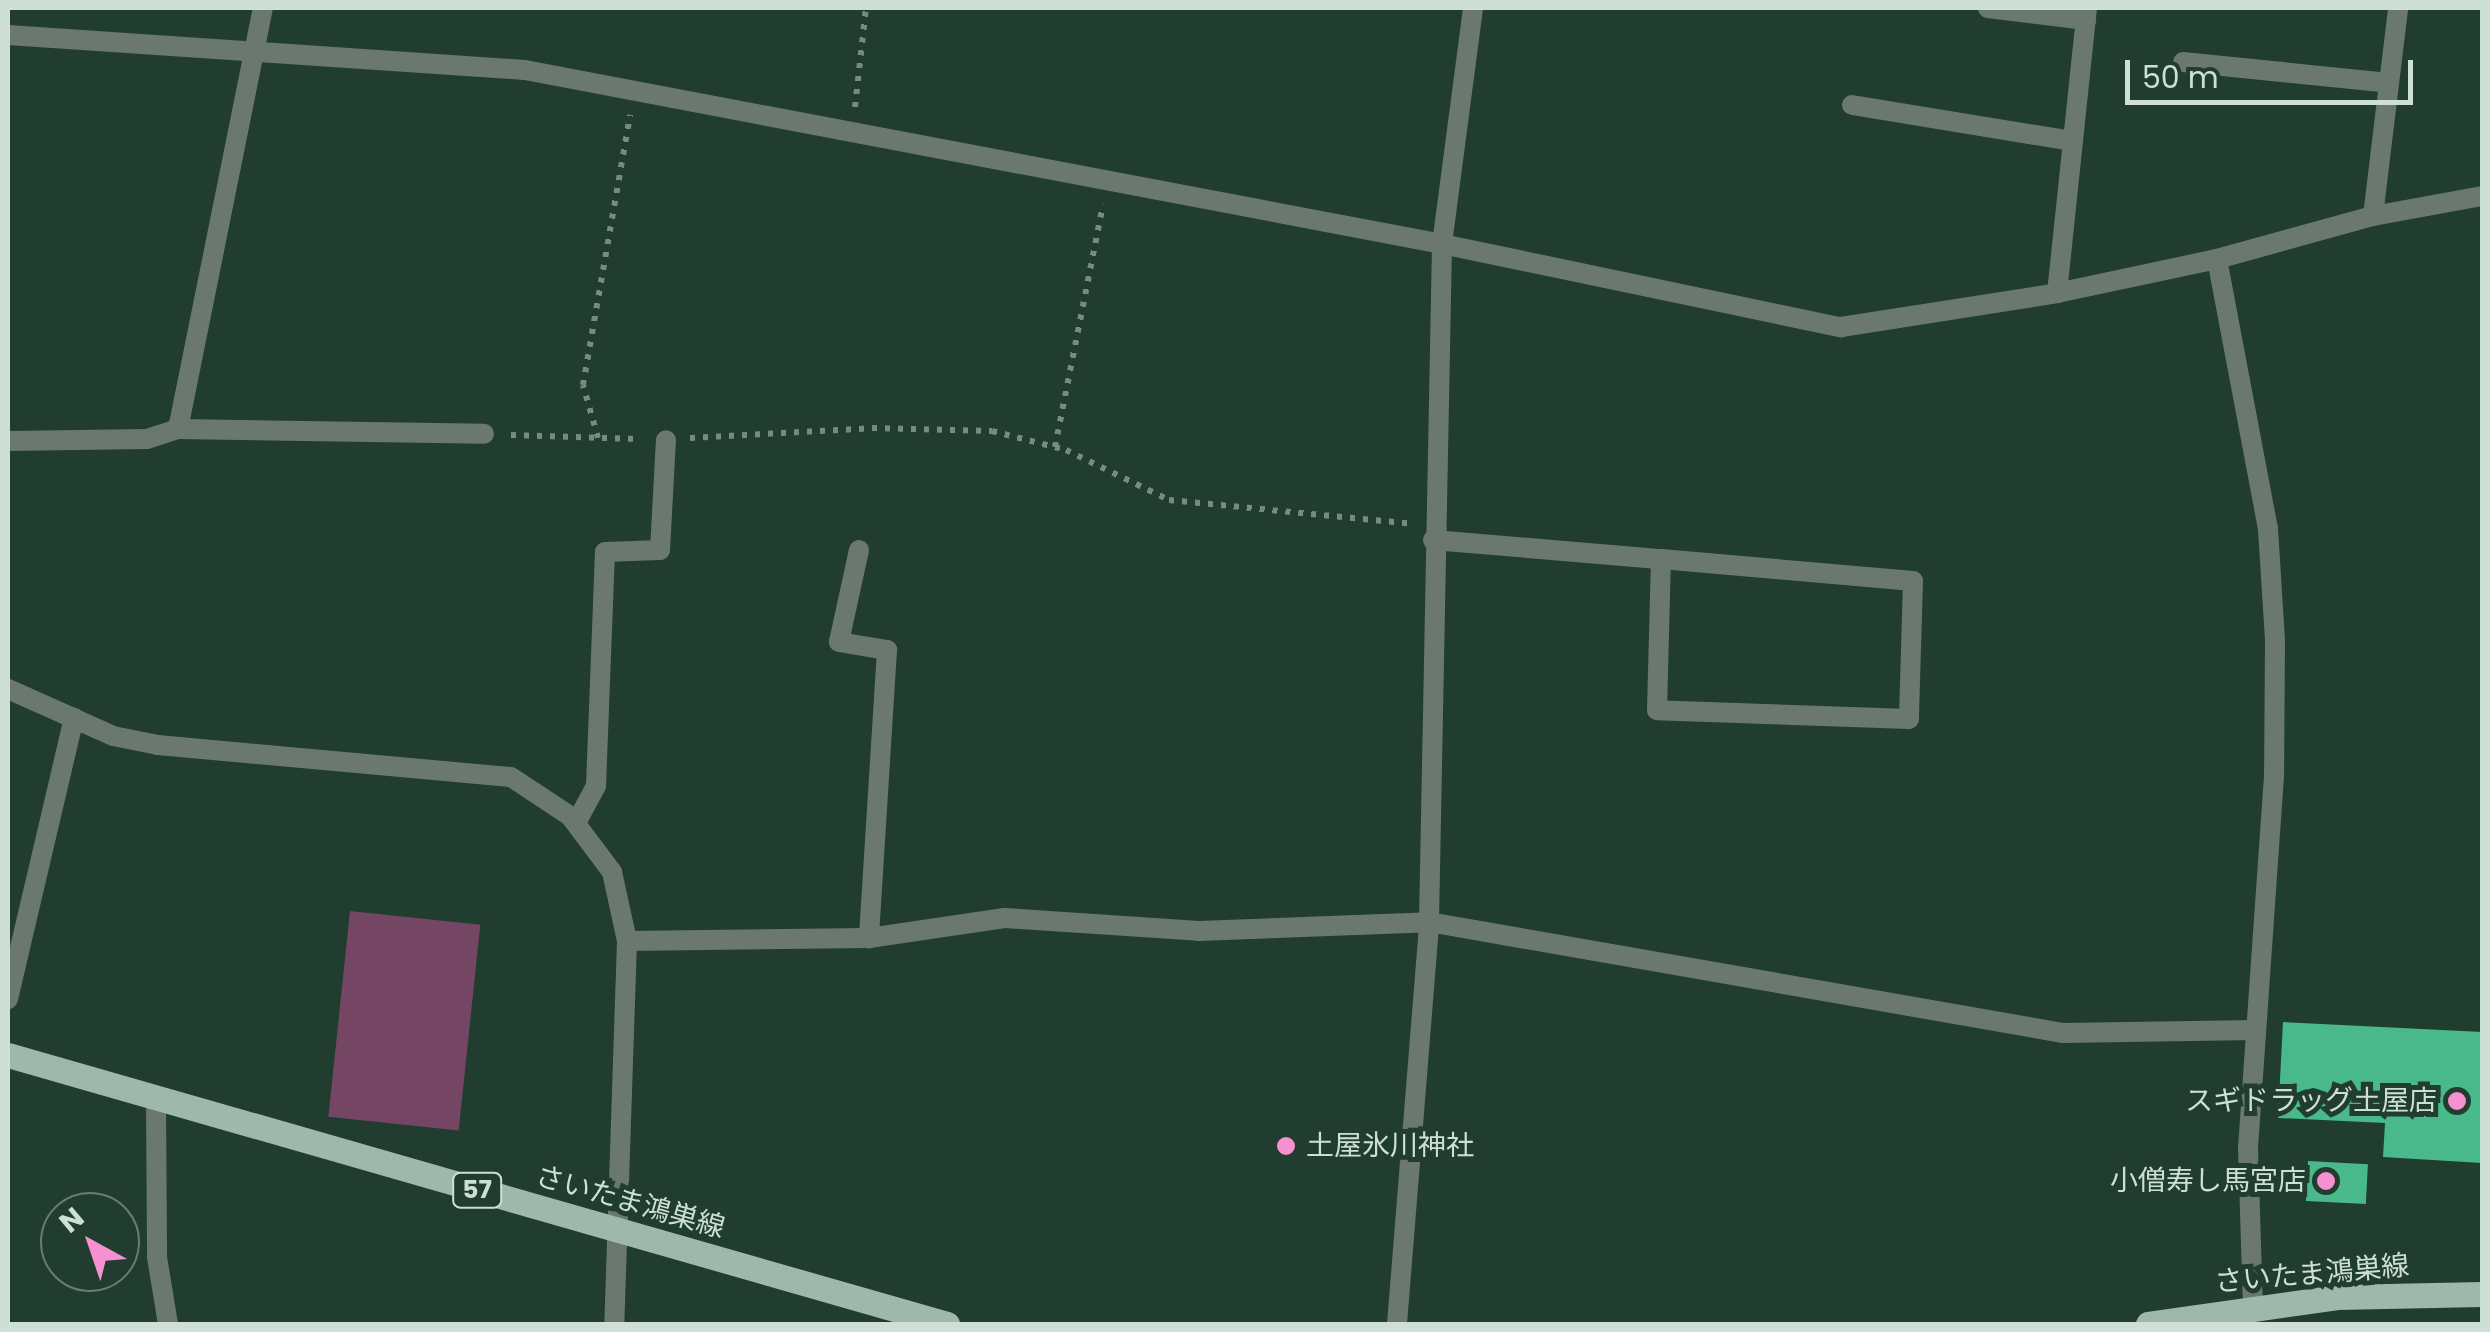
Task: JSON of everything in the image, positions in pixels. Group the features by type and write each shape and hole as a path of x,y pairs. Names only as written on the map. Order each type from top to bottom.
{"main road":[{"name":"さいたま鴻巣線","path":"8,1054 156,1102 614,1227 947,1324"},
{"name":"さいたま鴻巣線","path":"2148,1324 2253,1304 2482,1294"}],"street":[{"path":"178,429 258,54 263,8"},
{"path":"1397,1324 1429,922 1433,533 1442,244 1472,8"},
{"path":"1988,8 2087,14 2056,292"},
{"path":"2373,216 2398,8"},
{"path":"8,34 525,70 1442,244 1841,327 2056,292 2218,260 2373,216 2482,196"},
{"path":"2184,62 2389,83"},
{"path":"1852,104 2073,141"},
{"path":"2218,260 2268,529 2275,641 2274,776 2248,1148 2253,1304"},
{"path":"8,440 147,439 178,429 484,434"},
{"path":"576,823 596,786 605,552 660,550 666,440"},
{"path":"1433,533 1661,559 1913,581 1909,719 1657,710 1661,559"},
{"path":"860,550 838,642 887,650 869,938"},
{"path":"8,689 113,736 158,745 480,770 511,777 576,823 612,872 627,941 614,1227 614,1324"},
{"path":"8,999 74,718"},
{"path":"627,941 869,938 1005,918 1199,931 1429,922 2063,1033 2256,1030"},
{"path":"156,1102 157,1257 168,1324"}],"path":[{"path":"852,133 866,8"},
{"path":"598,438 583,385 634,93"},
{"path":"1055,447 1108,180"},
{"path":"484,434 666,440 889,428 992,431 1055,447 1168,500 1433,533"}],"shaded area":[{"path":"350,911 480,925 459,1131 328,1117"}],"building":[{"path":"2283,1022 2482,1032 2482,1163 2383,1157 2385,1123 2278,1118"},
{"path":"2308,1161 2368,1164 2366,1204 2306,1201"}],"place":[{"name":"スギドラッグ土屋店","path":"2457,1101"},
{"name":"土屋氷川神社","path":"1286,1146"},
{"name":"小僧寿し馬宮店","path":"2326,1181"}]}
